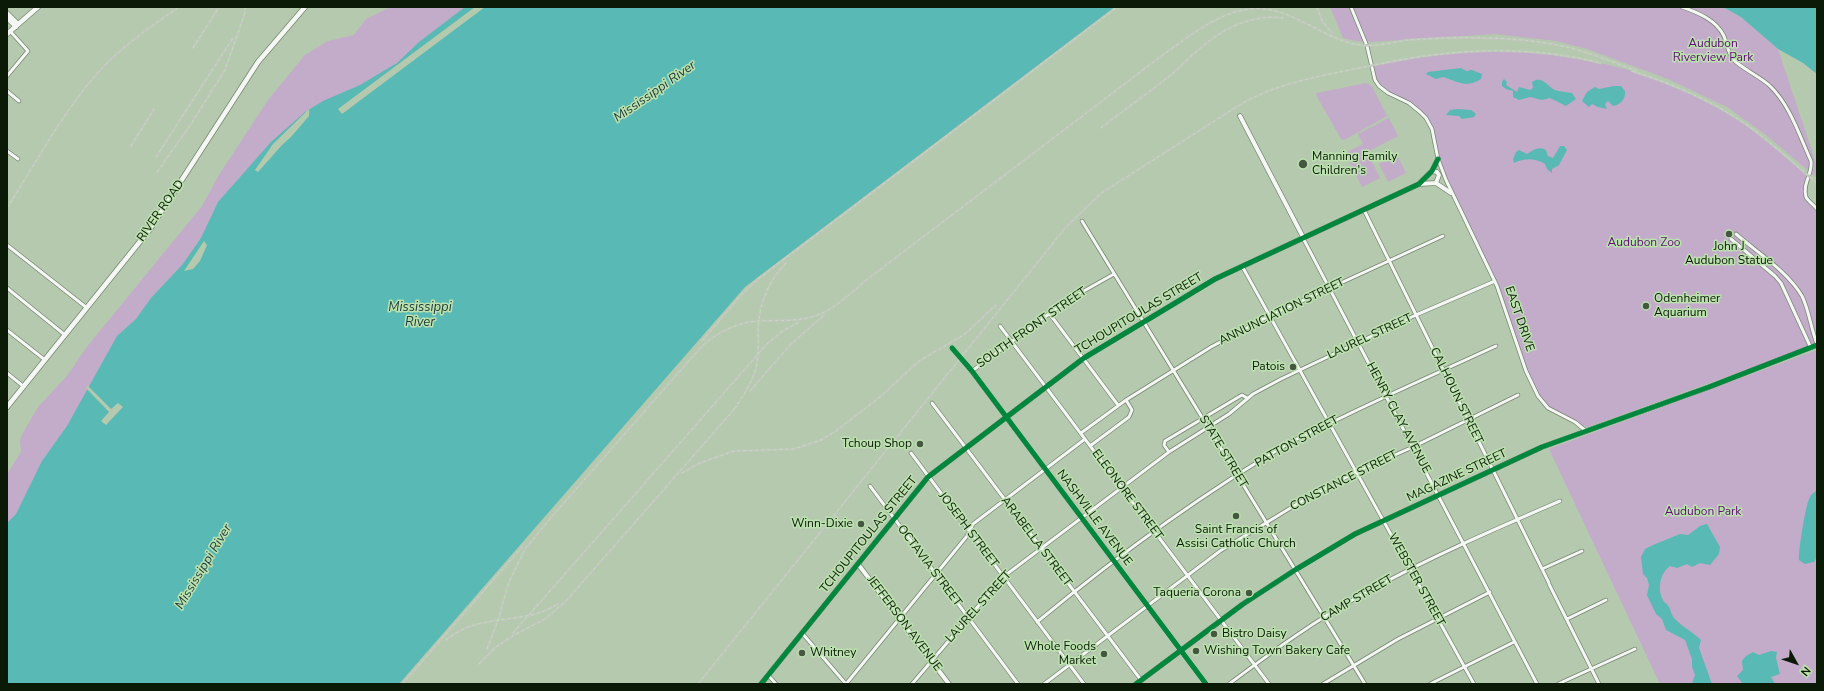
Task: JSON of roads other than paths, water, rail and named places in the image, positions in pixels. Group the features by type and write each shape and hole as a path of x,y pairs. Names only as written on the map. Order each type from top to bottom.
{"main road":[{"name":"RIVER ROAD","path":"7,407 150,230 258,62 305,7"},
{"path":"9,32 36,8"}],"street":[{"name":"EAST DRIVE","path":"1351,7 1367,46 1375,80 1379,86 1388,93 1409,103 1426,118 1432,129 1438,159 1451,193 1495,281 1526,371 1538,396 1548,408 1575,422 1586,431"},
{"path":"1682,7 1703,16 1716,25 1724,37 1733,59 1740,66 1763,79 1781,98 1811,161 1812,168 1807,182 1806,197 1817,209"},
{"path":"7,13 17,25"},
{"path":"7,18 17,25"},
{"path":"7,76 28,51 9,32"},
{"path":"7,91 19,101"},
{"path":"1240,116 1302,237"},
{"path":"7,151 18,159"},
{"name":"TCHOUPITOULAS STREET","path":"761,684 928,477 1084,358 1143,321 1215,279 1302,237 1419,184 1432,171 1438,159"},
{"path":"1432,171 1437,172 1439,175 1436,183 1451,193"},
{"name":"TCHOUPITOULAS STREET","path":"1419,184 1436,183"},
{"name":"CALHOUN STREET","path":"1364,210 1599,684"},
{"name":"STATE STREET","path":"1082,221 1365,684"},
{"path":"1736,234 1784,274 1796,288 1803,298 1817,345"},
{"name":"ANNUNCIATION STREET","path":"1080,433 1118,405 1211,347 1269,316 1443,236"},
{"name":"HENRY CLAY AVENUE","path":"1302,237 1490,592 1514,642 1537,684"},
{"path":"1731,239 1780,283 1811,348"},
{"path":"7,245 87,308"},
{"name":"WEBSTER STREET","path":"1242,266 1330,423 1409,570 1474,684"},
{"name":"SOUTH FRONT STREET","path":"972,371 1049,313 1114,274"},
{"name":"LAUREL STREET","path":"912,684 1003,577 1121,486 1169,452 1229,414 1247,398 1281,379 1358,342 1495,281"},
{"path":"7,288 65,335"},
{"path":"1049,313 1118,405"},
{"name":"ELEONORE STREET","path":"1000,326 1269,684"},
{"path":"7,330 45,360"},
{"name":"MAGAZINE STREET","path":"1136,684 1244,603 1339,543 1383,521 1542,447 1694,393 1817,345"},
{"name":"PATTON STREET","path":"1037,622 1114,561 1200,498 1292,442 1386,396 1496,346"},
{"name":"NASHVILLE AVENUE","path":"966,364 1206,684"},
{"path":"7,373 23,386"},
{"name":"LAUREL STREET","path":"1169,452 1164,445 1165,442 1202,418 1242,395 1247,398"},
{"name":"CONSTANCE STREET","path":"1044,684 1220,551 1316,493 1356,472 1413,447 1518,395"},
{"path":"1090,446 1129,417 1132,410 1126,400"},
{"name":"ARABELLA STREET","path":"932,403 1141,680"},
{"path":"802,633 846,684 936,574 969,532 972,524 1085,439"},
{"name":"JOSEPH STREET","path":"911,453 1084,684"},
{"name":"OCTAVIA STREET","path":"870,486 1018,684"},
{"name":"CAMP STREET","path":"1229,684 1292,637 1364,593 1517,519 1560,501"},
{"path":"1542,568 1582,551"},
{"name":"JEFFERSON AVENUE","path":"858,564 949,684"},
{"path":"1323,684 1437,618 1490,592"},
{"path":"1567,619 1606,600"},
{"path":"1430,684 1514,642"},
{"path":"1558,684 1635,649"},
{"path":"768,675 776,684"}],"water":[{"name":"Mississippi River","path":"465,7 1115,7 745,287 399,684 7,684 7,523 16,514 42,461 67,426 117,336 136,319 151,298 183,264 201,238 218,202 271,142 305,112 323,101 360,85 397,63 419,42"},
{"path":"1723,7 1817,7 1817,74 1803,63 1778,49 1741,17"},
{"path":"1461,68 1466,71 1472,70 1482,74 1481,79 1476,82 1466,84 1443,77 1436,79 1426,74 1428,72"},
{"path":"1504,79 1507,82 1506,85 1517,92 1519,87 1530,90 1533,88 1532,82 1535,80 1541,80 1555,90 1572,93 1576,99 1566,106 1550,98 1542,100 1530,97 1519,100 1513,97 1513,91 1502,86"},
{"path":"1621,86 1625,91 1622,101 1618,104 1613,106 1608,101 1605,104 1607,109 1592,104 1589,107 1582,101 1587,92 1595,87 1599,89"},
{"path":"1450,110 1471,110 1476,114 1474,117 1462,119 1459,116 1446,115"},
{"path":"1560,146 1564,146 1567,150 1559,165 1552,169 1552,173 1547,169 1545,164 1537,161 1522,160 1514,163 1513,159 1516,152 1519,150 1527,154 1541,148 1546,150 1548,156 1553,158"},
{"path":"1817,490 1817,557 1814,562 1805,564 1799,560 1806,508 1811,495"},
{"path":"1707,524 1720,547 1719,554 1710,565 1700,563 1692,567 1687,564 1677,568 1670,566 1664,573 1660,582 1660,591 1664,602 1679,623 1701,640 1699,648 1712,684 1692,683 1695,675 1692,667 1692,659 1685,640 1666,630 1662,619 1656,614 1647,595 1649,585 1647,578 1643,574 1641,557 1645,549 1653,545 1680,534 1688,535 1700,526"},
{"path":"1771,651 1777,652 1776,658 1780,674 1771,677 1775,684 1743,684 1737,676 1743,670 1742,661 1746,656 1753,652 1759,655"}],"railway":[{"path":"7,208 53,134 77,98 91,81 122,49 179,7"},
{"path":"193,48 219,7"},
{"path":"157,172 191,124 225,70 245,13 245,7"},
{"path":"702,341 742,294 758,279 1117,7"},
{"path":"1317,7 1322,21 1332,33"},
{"path":"487,649 498,620 509,582 525,549 702,346 714,336 735,326 757,321 808,318 822,313 836,305 865,281 1164,54 1215,20 1237,11 1264,9 1292,17 1332,37 1360,45 1378,45 1408,40 1445,38 1493,38 1524,40 1571,48 1637,71"},
{"path":"1101,128 1171,75 1205,44 1215,37 1236,25 1247,21 1271,17 1283,18"},
{"path":"156,157 233,38"},
{"path":"698,684 1066,227 1100,194 1241,104 1268,91 1310,78 1412,58 1474,51 1538,52 1580,58 1601,63"},
{"path":"1632,71 1688,92 1728,113 1761,135 1817,183"},
{"path":"131,146 154,109"},
{"path":"734,409 750,384 756,368 760,312 766,294 774,278 786,263"},
{"path":"682,473 700,463 734,451 794,449 821,440 836,431 880,397 919,361 965,334 996,305"},
{"path":"750,391 790,345 824,315"},
{"path":"513,633 767,344 781,332 799,322"},
{"path":"479,664 496,647 514,635 545,619 566,601 737,406"},
{"path":"418,666 522,547"},
{"path":"446,640 459,631 473,625 530,615 544,611 558,604"},
{"path":"402,684 421,663"}],"place":[{"name":"Manning Family Children's","path":"1303,164"},
{"name":"John J Audubon Statue","path":"1729,234"},
{"name":"Odenheimer Aquarium","path":"1646,306"},
{"name":"Patois","path":"1293,367"},
{"name":"Tchoup Shop","path":"920,444"},
{"name":"Saint Francis of Assisi Catholic Church","path":"1236,516"},
{"name":"Winn-Dixie","path":"861,524"},
{"name":"Taqueria Corona","path":"1249,593"},
{"name":"Bistro Daisy","path":"1214,634"},
{"name":"Wishing Town Bakery Cafe","path":"1196,651"},
{"name":"Whitney","path":"802,653"},
{"name":"Whole Foods Market","path":"1104,654"}],"park label":[{"name":"Audubon Riverview Park","path":"1713,51"},
{"name":"Audubon Zoo","path":"1644,243"},
{"name":"Audubon Park","path":"1703,512"}]}
